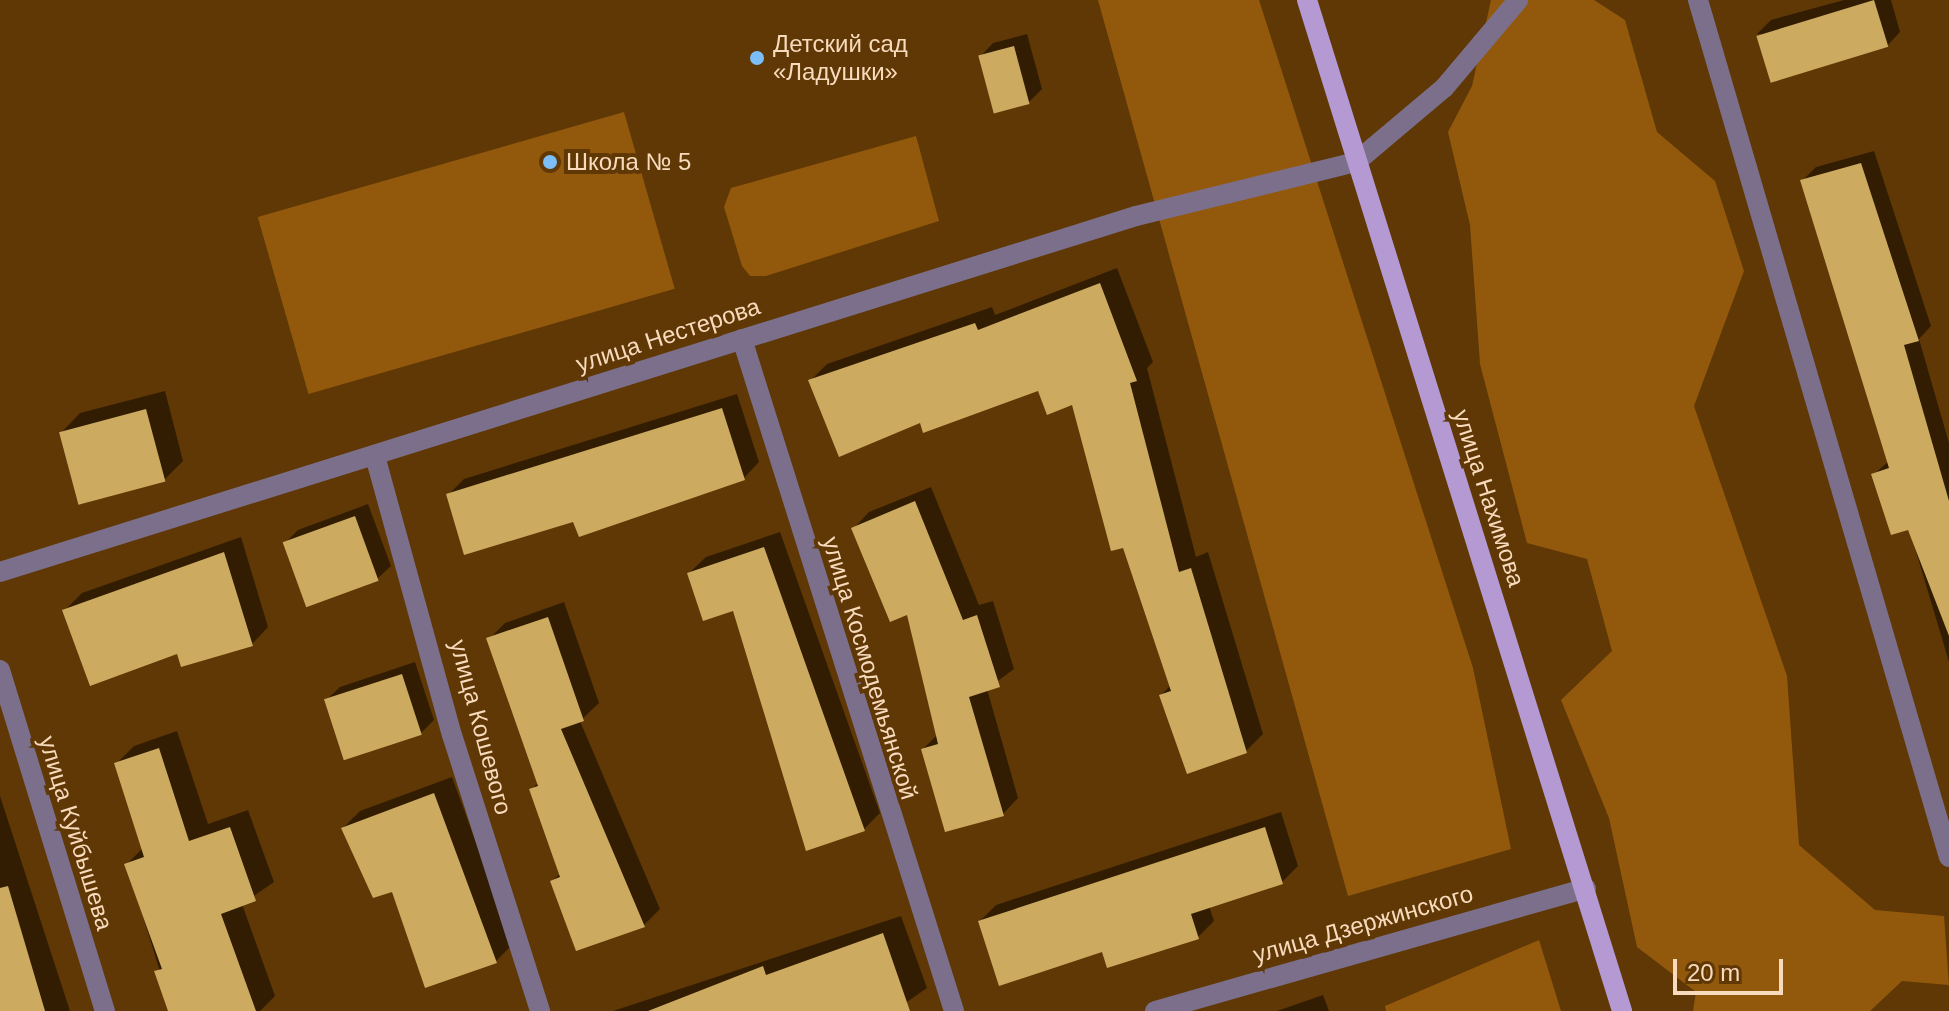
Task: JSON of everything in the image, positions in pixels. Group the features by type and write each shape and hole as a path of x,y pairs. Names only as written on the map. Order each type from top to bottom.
{"main road":[{"name":"улица Нахимова","path":"1307,0 1622,1011"}],"street":[{"path":"1356,162 1444,88 1518,0"},
{"path":"1698,0 1949,857"},
{"name":"улица Нестерова","path":"0,572 1136,216 1356,162"},
{"name":"улица Космодемьянской","path":"742,339 954,1011"},
{"name":"улица Кошевого","path":"375,456 452,735 540,1011"},
{"name":"улица Куйбышева","path":"0,670 105,1011"},
{"name":"улица Дзержинского","path":"1155,1011 1586,888"}],"shaded area":[{"path":"1098,0 1259,0 1473,668 1511,849 1348,896"},
{"path":"1491,0 1594,0 1625,20 1657,132 1715,181 1744,271 1694,406 1787,676 1799,845 1875,910 1944,916 1949,985 1902,981 1870,1011 1693,1011 1696,992 1637,947 1609,818 1561,700 1612,651 1587,559 1527,543 1480,364 1470,225 1448,132 1472,86"},
{"path":"624,112 675,289 308,394 258,217"},
{"path":"916,136 939,221 766,276 750,276 742,266 724,207 731,188"},
{"path":"1539,940 1561,1011 1386,1011 1385,1006"}],"building":[{"path":"1874,0 1888,47 1771,83 1756,36"},
{"path":"1014,46 1030,104 994,114 978,56"},
{"path":"1861,163 1919,341 1904,345 1949,501 1949,636 1908,530 1891,535 1871,474 1889,468 1800,180"},
{"path":"1100,283 1137,381 1130,383 1179,572 1191,568 1247,753 1187,774 1159,695 1171,691 1123,548 1111,551 1072,405 1047,415 1038,391 923,433 920,423 839,457 808,380 975,323 978,330"},
{"path":"722,408 745,480 579,537 573,522 464,555 446,494"},
{"path":"146,409 165,481 78,505 59,432"},
{"path":"915,501 963,620 977,615 1000,687 969,697 1004,816 945,832 921,749 938,744 907,615 890,622 851,528"},
{"path":"355,516 379,581 306,607 283,542"},
{"path":"764,547 865,831 806,851 733,611 703,621 687,573"},
{"path":"224,552 253,646 181,667 177,654 90,686 62,610"},
{"path":"548,617 584,721 561,729 645,927 576,951 550,881 560,877 529,789 538,786 486,638"},
{"path":"402,674 422,735 344,760 324,699"},
{"path":"159,748 189,841 230,827 256,901 221,914 256,1011 168,1011 154,971 162,969 124,864 144,857 114,763"},
{"path":"434,793 497,963 425,988 392,892 373,898 341,828"},
{"path":"1265,827 1283,884 1191,914 1199,939 1107,968 1102,952 999,986 978,921"},
{"path":"8,886 45,1011 0,1011 0,888"},
{"path":"883,933 910,1011 648,1011 763,966 766,975"}],"place":[{"name":"Детский сад «Ладушки»","path":"757,58"},
{"name":"Школа № 5","path":"550,162"}]}
